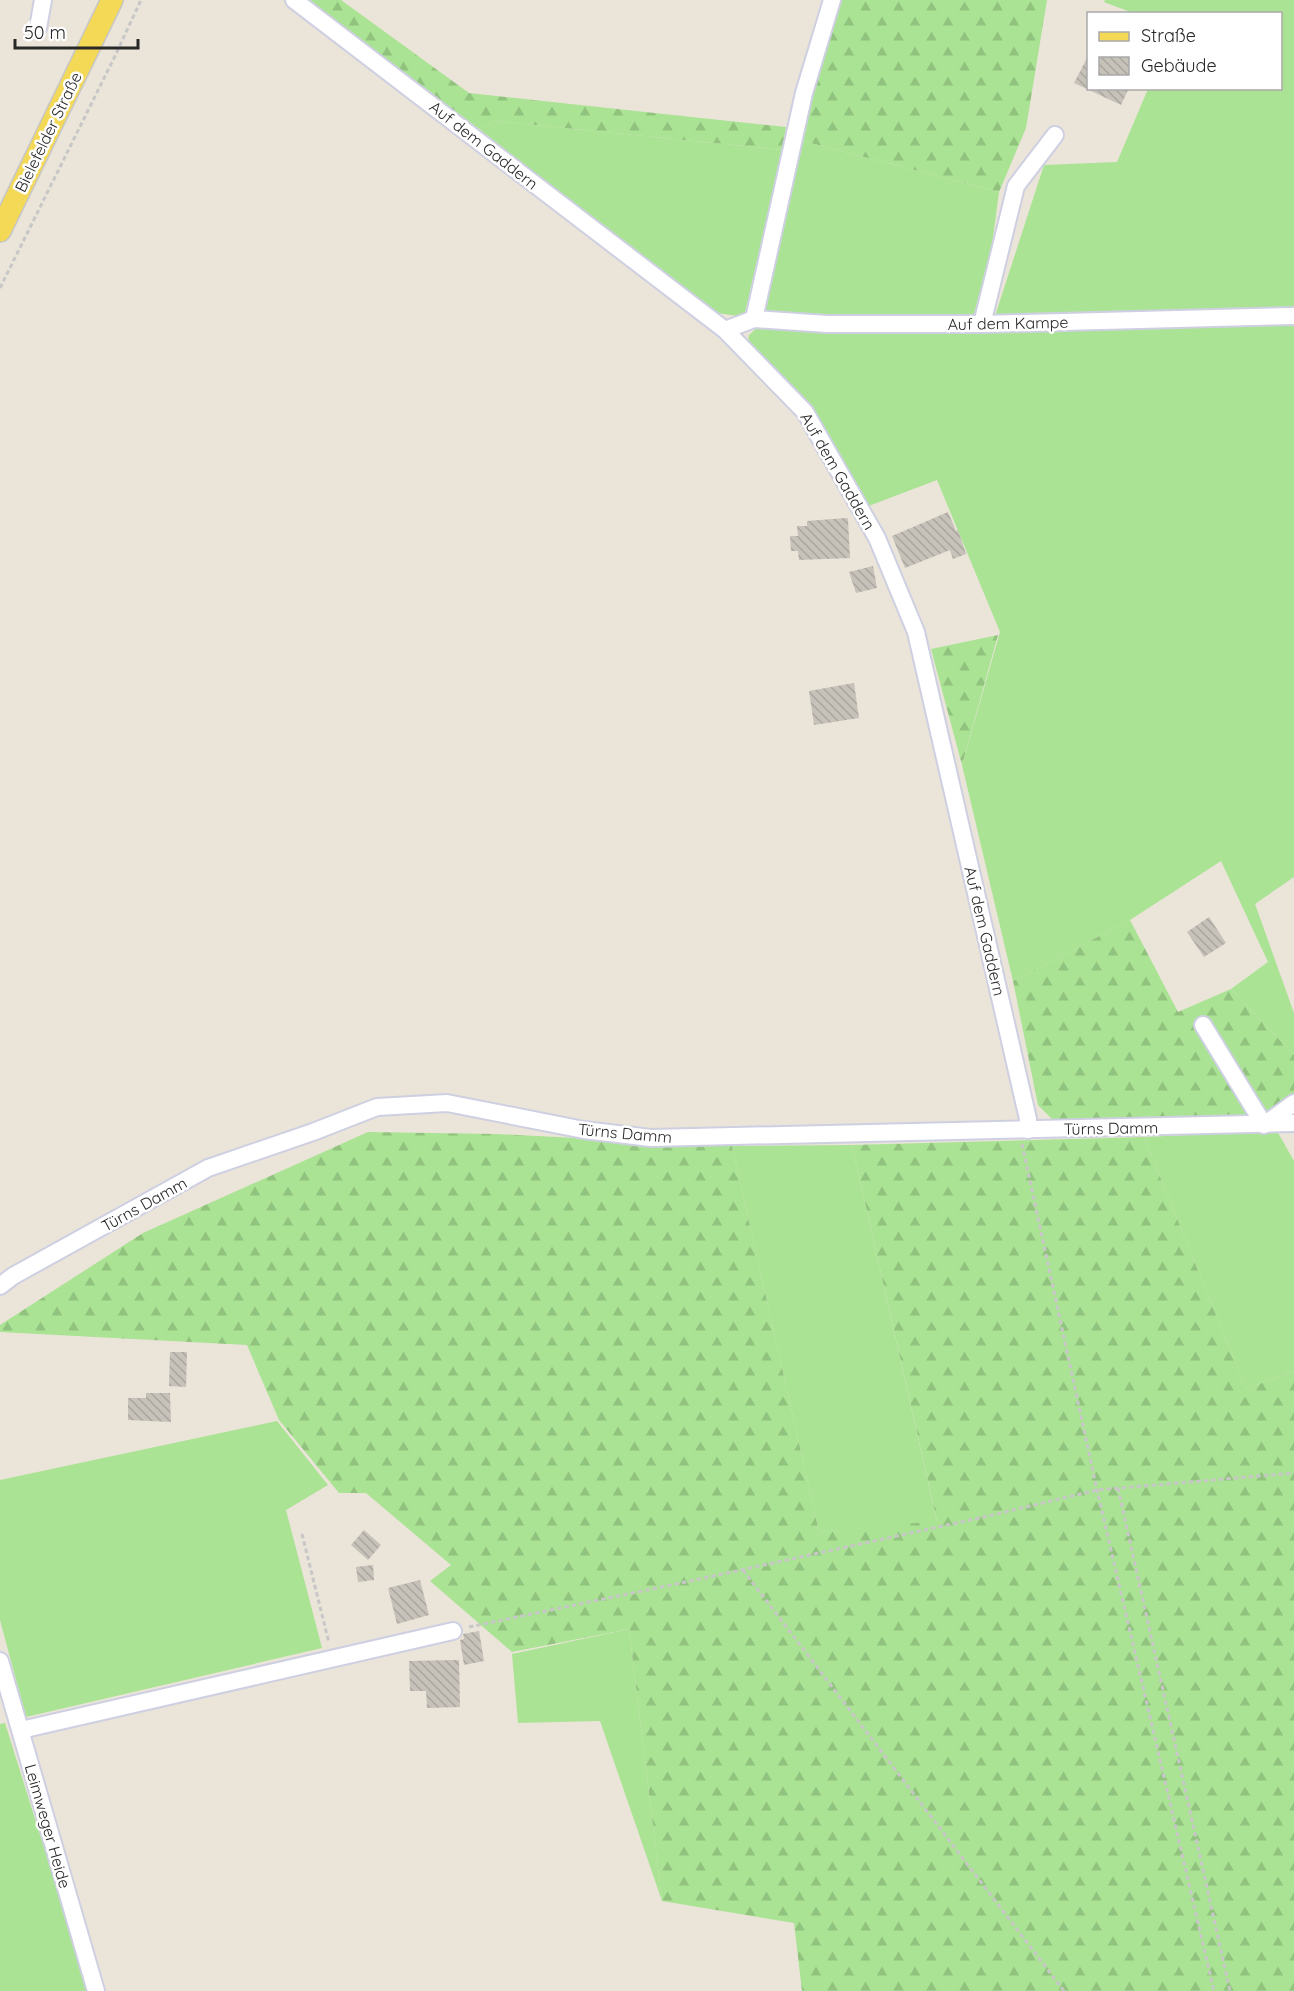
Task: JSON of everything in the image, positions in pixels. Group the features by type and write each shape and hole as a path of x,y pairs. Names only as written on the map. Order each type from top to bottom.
{"main road":[{"name":"Bielefelder Straße","path":"0,231 112,0"}],"street":[{"path":"38,28 43,0"},
{"name":"Auf dem Gaddern","path":"294,0 725,330 805,412 877,538 916,632 1028,1119 1024,1130"},
{"path":"754,319 804,93 832,0"},
{"path":"982,324 1017,186 1055,135"},
{"name":"Auf dem Kampe","path":"725,330 754,319 827,324 982,324 1294,316"},
{"path":"1203,1025 1264,1125 1294,1103"},
{"name":"Türns Damm","path":"0,1286 13,1276 208,1168 377,1107 447,1103 584,1130 651,1138 1294,1123"},
{"path":"21,1730 453,1631"},
{"name":"Leimweger Heide","path":"0,1661 96,1991"}],"path":[{"path":"0,288 141,0"},
{"path":"1024,1130 1097,1490 1214,1991"},
{"path":"453,1631 742,1570 1097,1490 1294,1473"},
{"path":"1118,1488 1230,1991"},
{"path":"302,1534 333,1657"},
{"path":"742,1570 1064,1991"}],"green space":[{"path":"309,0 341,0 469,93 786,127 783,150 496,121 479,129"},
{"path":"839,0 1047,0 1026,128 999,192 803,141 811,93"},
{"path":"1105,0 1294,0 1294,311 995,316 1044,165 1117,162 1148,90 1282,90 1282,12 1130,12 1104,2"},
{"path":"496,121 783,150 744,317 711,312 479,129"},
{"path":"803,141 999,192 991,253 974,314 848,319 767,314 762,304"},
{"path":"1294,324 1294,877 1255,904 1294,1013 1294,1055 1231,989 1268,962 1221,861 1130,920 1013,981 962,765 1000,632 937,480 866,507 748,345 749,335 759,326"},
{"path":"998,635 962,765 931,649"},
{"path":"1130,920 1178,1012 1231,989 1294,1055 1294,1099 1271,1116 1053,1120 1038,1105 1013,981"},
{"path":"1277,1131 1294,1161 1294,1371 1246,1389 1144,1137"},
{"path":"368,1132 496,1134 732,1146 819,1532 937,1521 852,1145 1144,1137 1246,1389 1294,1371 1294,1991 802,1991 794,1923 662,1901 629,1629 512,1652 430,1581 451,1565 366,1493 339,1493 279,1420 247,1345 0,1332 0,1325 143,1233"},
{"path":"852,1145 937,1522 819,1532 732,1146"},
{"path":"277,1421 328,1485 286,1510 322,1648 26,1717 0,1620 0,1480"},
{"path":"629,1629 662,1901 600,1721 518,1723 512,1654"},
{"path":"5,1723 89,1991 0,1991 0,1724"}],"building":[{"path":"1087,58 1087,89 1074,83"},
{"path":"1089,90 1128,90 1121,105"},
{"path":"948,512 956,531 958,530 966,554 953,559 950,550 905,568 892,536"},
{"path":"848,519 850,558 799,560 798,551 791,551 790,536 798,536 797,526 807,526 807,521"},
{"path":"873,566 877,588 856,593 849,572"},
{"path":"854,683 859,718 814,725 809,691"},
{"path":"1209,917 1226,943 1204,957 1187,932"},
{"path":"170,1352 187,1352 186,1387 169,1386"},
{"path":"146,1393 170,1393 171,1422 128,1420 128,1398 146,1398"},
{"path":"364,1530 381,1545 368,1560 351,1545"},
{"path":"373,1565 374,1580 358,1582 356,1567"},
{"path":"420,1580 429,1615 397,1624 388,1588"},
{"path":"479,1631 484,1661 464,1665 460,1640 464,1639 463,1634"},
{"path":"459,1660 460,1707 427,1708 426,1691 410,1691 409,1661"}]}
